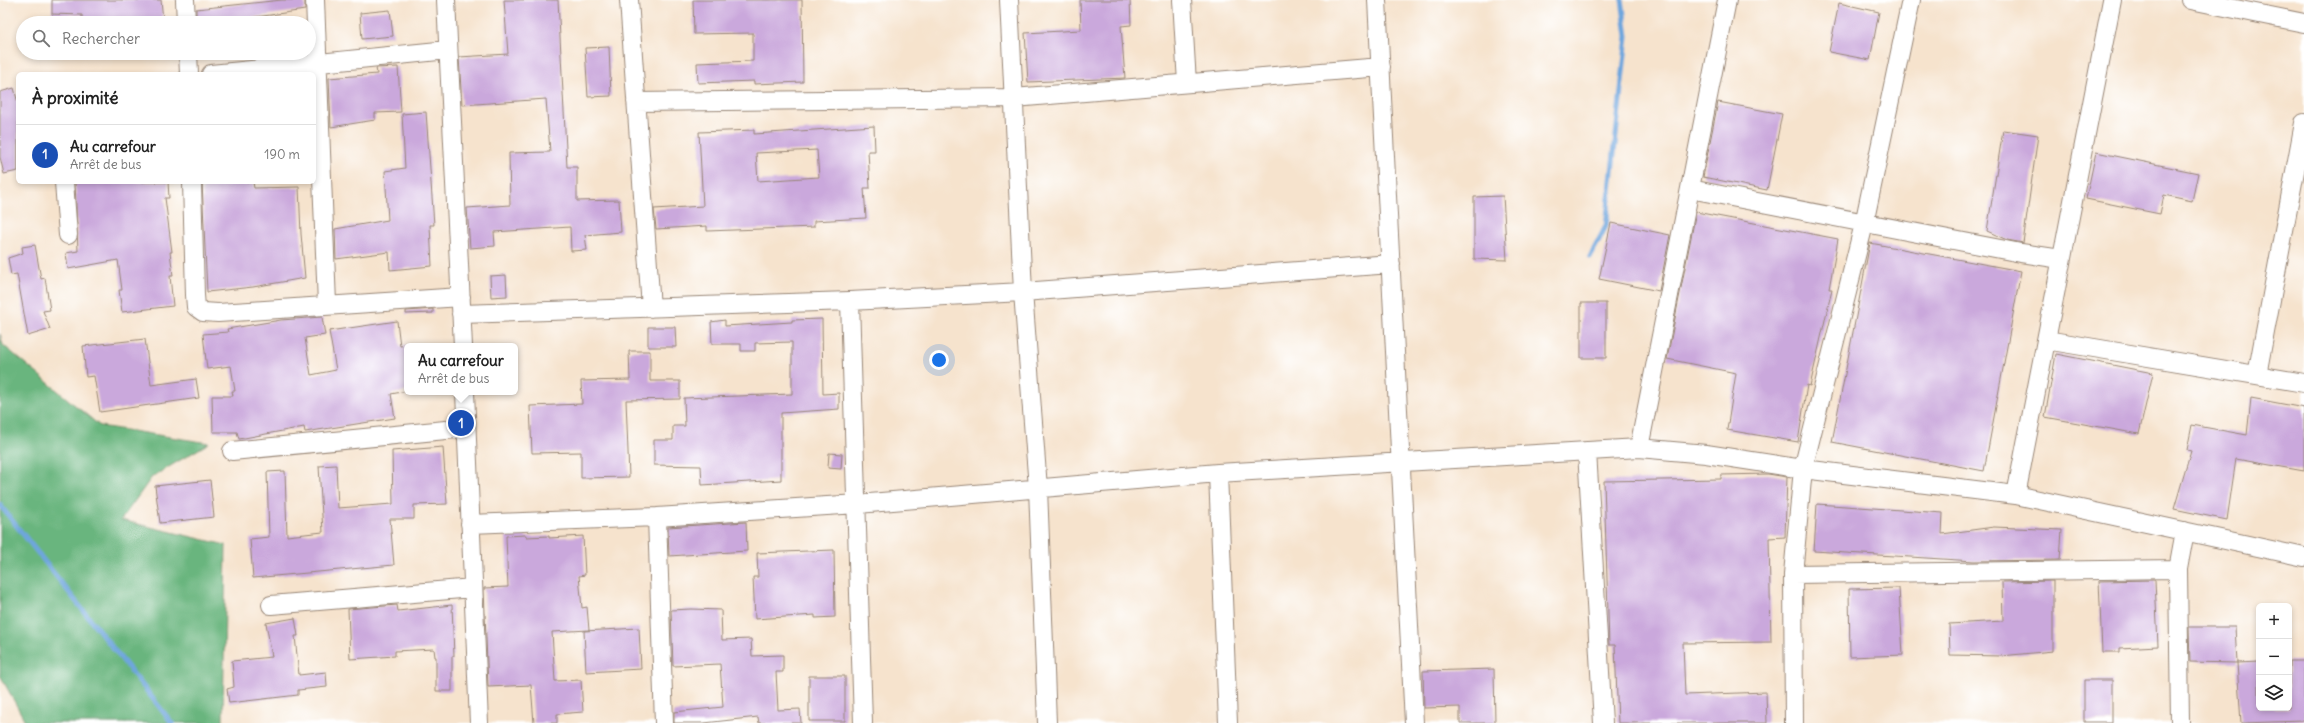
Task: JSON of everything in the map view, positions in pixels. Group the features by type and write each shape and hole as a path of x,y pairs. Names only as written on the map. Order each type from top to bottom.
{"street":[{"path":"185,0 186,16"},
{"path":"315,0 316,16"},
{"path":"446,0 463,343"},
{"path":"629,0 651,308"},
{"path":"1009,0 1023,292 1038,488 1047,723"},
{"path":"1182,0 1187,83"},
{"path":"1377,0 1414,723"},
{"path":"1639,448 1727,0"},
{"path":"1794,723 1793,574 1803,469 1864,224 1911,0"},
{"path":"2016,495 2112,0"},
{"path":"2191,0 2304,23"},
{"path":"316,21 327,304"},
{"path":"232,72 448,50"},
{"path":"188,60 189,72"},
{"path":"636,102 1014,98 1381,67"},
{"path":"2257,375 2297,198 2304,123"},
{"path":"64,184 68,235"},
{"path":"192,184 196,307 203,312 218,313 327,304 651,308 850,301 1023,292 1391,264"},
{"path":"1690,189 1864,224 2061,259"},
{"path":"850,301 858,504 863,723"},
{"path":"2046,340 2304,383"},
{"path":"465,395 479,723"},
{"path":"232,451 466,428"},
{"path":"470,524 658,517 858,504 1218,473 1639,448 1706,454 1803,469 2016,495 2304,557"},
{"path":"1587,451 1603,723"},
{"path":"1218,473 1228,723"},
{"path":"658,517 664,723"},
{"path":"2180,723 2178,569 2185,531"},
{"path":"1793,574 2178,569"},
{"path":"272,605 473,588"}],"green space":[{"path":"0,334 3,345 100,426 209,443 152,477 121,520 226,545 223,723 26,723 0,675"}],"building":[{"path":"52,0 161,0 163,16 82,16 52,14"},
{"path":"282,0 305,0 305,10 263,16 196,16 196,9"},
{"path":"504,0 558,0 567,167 577,167 577,201 619,200 621,232 585,235 587,250 571,251 570,227 494,232 495,246 470,248 467,208 510,205 509,153 550,152 546,99 462,105 459,57 508,54"},
{"path":"693,0 802,0 803,82 754,84 754,81 698,83 697,63 753,61 753,33 694,34"},
{"path":"1080,0 1130,0 1131,25 1121,26 1125,78 1028,82 1025,33 1081,30"},
{"path":"1839,3 1879,12 1870,60 1829,52"},
{"path":"390,10 393,36 362,39 360,13"},
{"path":"609,47 611,96 588,97 585,48"},
{"path":"398,67 401,112 375,113 375,120 331,127 329,78 377,74 376,68"},
{"path":"14,88 16,96 16,171 4,174 0,157 0,92"},
{"path":"1718,102 1782,114 1767,190 1703,177"},
{"path":"426,112 434,225 430,225 432,266 390,270 389,252 336,259 335,229 388,220 385,171 405,168 402,114"},
{"path":"874,126 875,151 868,151 870,188 864,188 866,218 814,221 814,227 707,231 707,226 656,229 654,209 703,206 699,132 754,130 754,134","holes":["817,150 819,177 758,181 756,153"]},
{"path":"2003,130 2038,135 2023,243 2007,240 1987,231"},
{"path":"2096,152 2198,173 2192,201 2164,195 2160,214 2086,199"},
{"path":"75,184 168,184 169,198 165,198 172,252 170,252 173,276 170,276 173,306 122,312 119,290 122,290 118,260 68,269 66,253 78,251"},
{"path":"202,184 253,184 254,188 299,187 305,278 253,287 207,292"},
{"path":"1503,196 1507,260 1474,259 1474,197"},
{"path":"1696,212 1838,239 1829,289 1832,289 1810,386 1807,385 1798,442 1727,430 1736,373 1667,359"},
{"path":"1611,223 1670,235 1659,291 1599,279"},
{"path":"1870,243 2021,271 1984,471 1832,442"},
{"path":"35,245 41,279 45,278 50,310 43,311 50,329 28,336 17,274 11,275 8,258 23,253 22,247"},
{"path":"506,275 507,296 491,297 490,276"},
{"path":"1581,303 1606,303 1606,358 1581,358"},
{"path":"433,309 433,313 406,314 406,311"},
{"path":"322,317 325,335 305,338 311,375 336,370 329,331 397,321 400,346 404,345 404,392 391,394 395,418 305,432 304,427 239,439 237,432 213,432 212,396 233,396 232,391 235,391 231,366 207,369 203,334 228,332 227,329 281,320"},
{"path":"822,319 823,394 839,393 839,409 781,413 781,480 702,485 701,466 654,465 654,440 673,440 673,426 685,426 684,398 792,394 792,342 755,343 755,351 741,351 741,344 712,344 711,322 725,320 725,326"},
{"path":"648,327 675,327 676,347 648,347"},
{"path":"145,339 151,385 196,379 199,398 100,412 94,376 86,377 83,346"},
{"path":"629,351 650,351 650,381 680,381 680,399 626,400 629,477 581,478 581,452 532,453 530,406 582,404 581,381 630,380"},
{"path":"2056,354 2153,373 2139,434 2045,417"},
{"path":"2251,398 2304,408 2304,471 2236,459 2227,520 2174,509 2191,451 2187,450 2192,425 2247,435"},
{"path":"443,447 447,504 414,505 414,519 390,519 394,565 253,578 250,539 269,537 267,472 285,471 287,536 323,532 319,466 336,465 338,508 393,504 392,451"},
{"path":"829,453 842,454 841,469 828,468"},
{"path":"1768,474 1787,477 1785,537 1769,538 1771,642 1683,643 1685,695 1766,692 1767,723 1618,723 1615,645 1609,645 1604,481 1721,479 1721,475"},
{"path":"210,480 214,517 160,523 155,486"},
{"path":"1817,504 1943,513 1942,534 1994,527 2062,530 2060,560 1974,561 1814,551"},
{"path":"746,522 747,551 669,556 668,527"},
{"path":"526,535 526,537 549,536 549,538 583,536 585,575 579,576 582,608 587,607 589,630 552,632 555,681 581,680 583,712 557,714 557,723 534,723 531,685 488,687 484,588 508,587 506,536"},
{"path":"834,550 835,617 815,618 815,615 755,619 753,577 758,577 757,553"},
{"path":"2155,580 2158,646 2120,648 2120,652 2102,652 2099,581"},
{"path":"2053,581 2053,651 2001,656 1950,655 1949,624 2003,621 2002,582"},
{"path":"1899,588 1903,655 1850,657 1849,589"},
{"path":"397,605 398,611 452,605 454,656 452,656 452,691 436,691 436,657 434,649 395,651 395,656 350,659 348,609"},
{"path":"671,610 721,610 722,640 751,639 752,656 783,655 783,672 776,672 778,710 800,709 801,723 759,723 758,717 704,723 674,723 674,712 723,707 720,664 673,666"},
{"path":"295,618 298,636 295,636 299,675 326,672 327,687 298,690 298,695 229,703 227,689 234,687 232,661 272,657 266,623"},
{"path":"2189,627 2235,627 2237,663 2190,662"},
{"path":"639,628 641,669 586,672 584,631"},
{"path":"2292,661 2304,661 2304,721 2241,723 2237,663 2256,662 2256,711 2292,711"},
{"path":"1494,669 1495,723 1460,723 1460,707 1424,708 1423,671"},
{"path":"809,676 845,676 845,721 809,721"},
{"path":"2084,680 2112,680 2112,722 2084,722"}],"waterway":[{"path":"1590,257 1606,226 1627,36 1622,0"},
{"path":"0,505 172,723"}],"place":[{"name":"Au carrefour","path":"461,423"}]}
